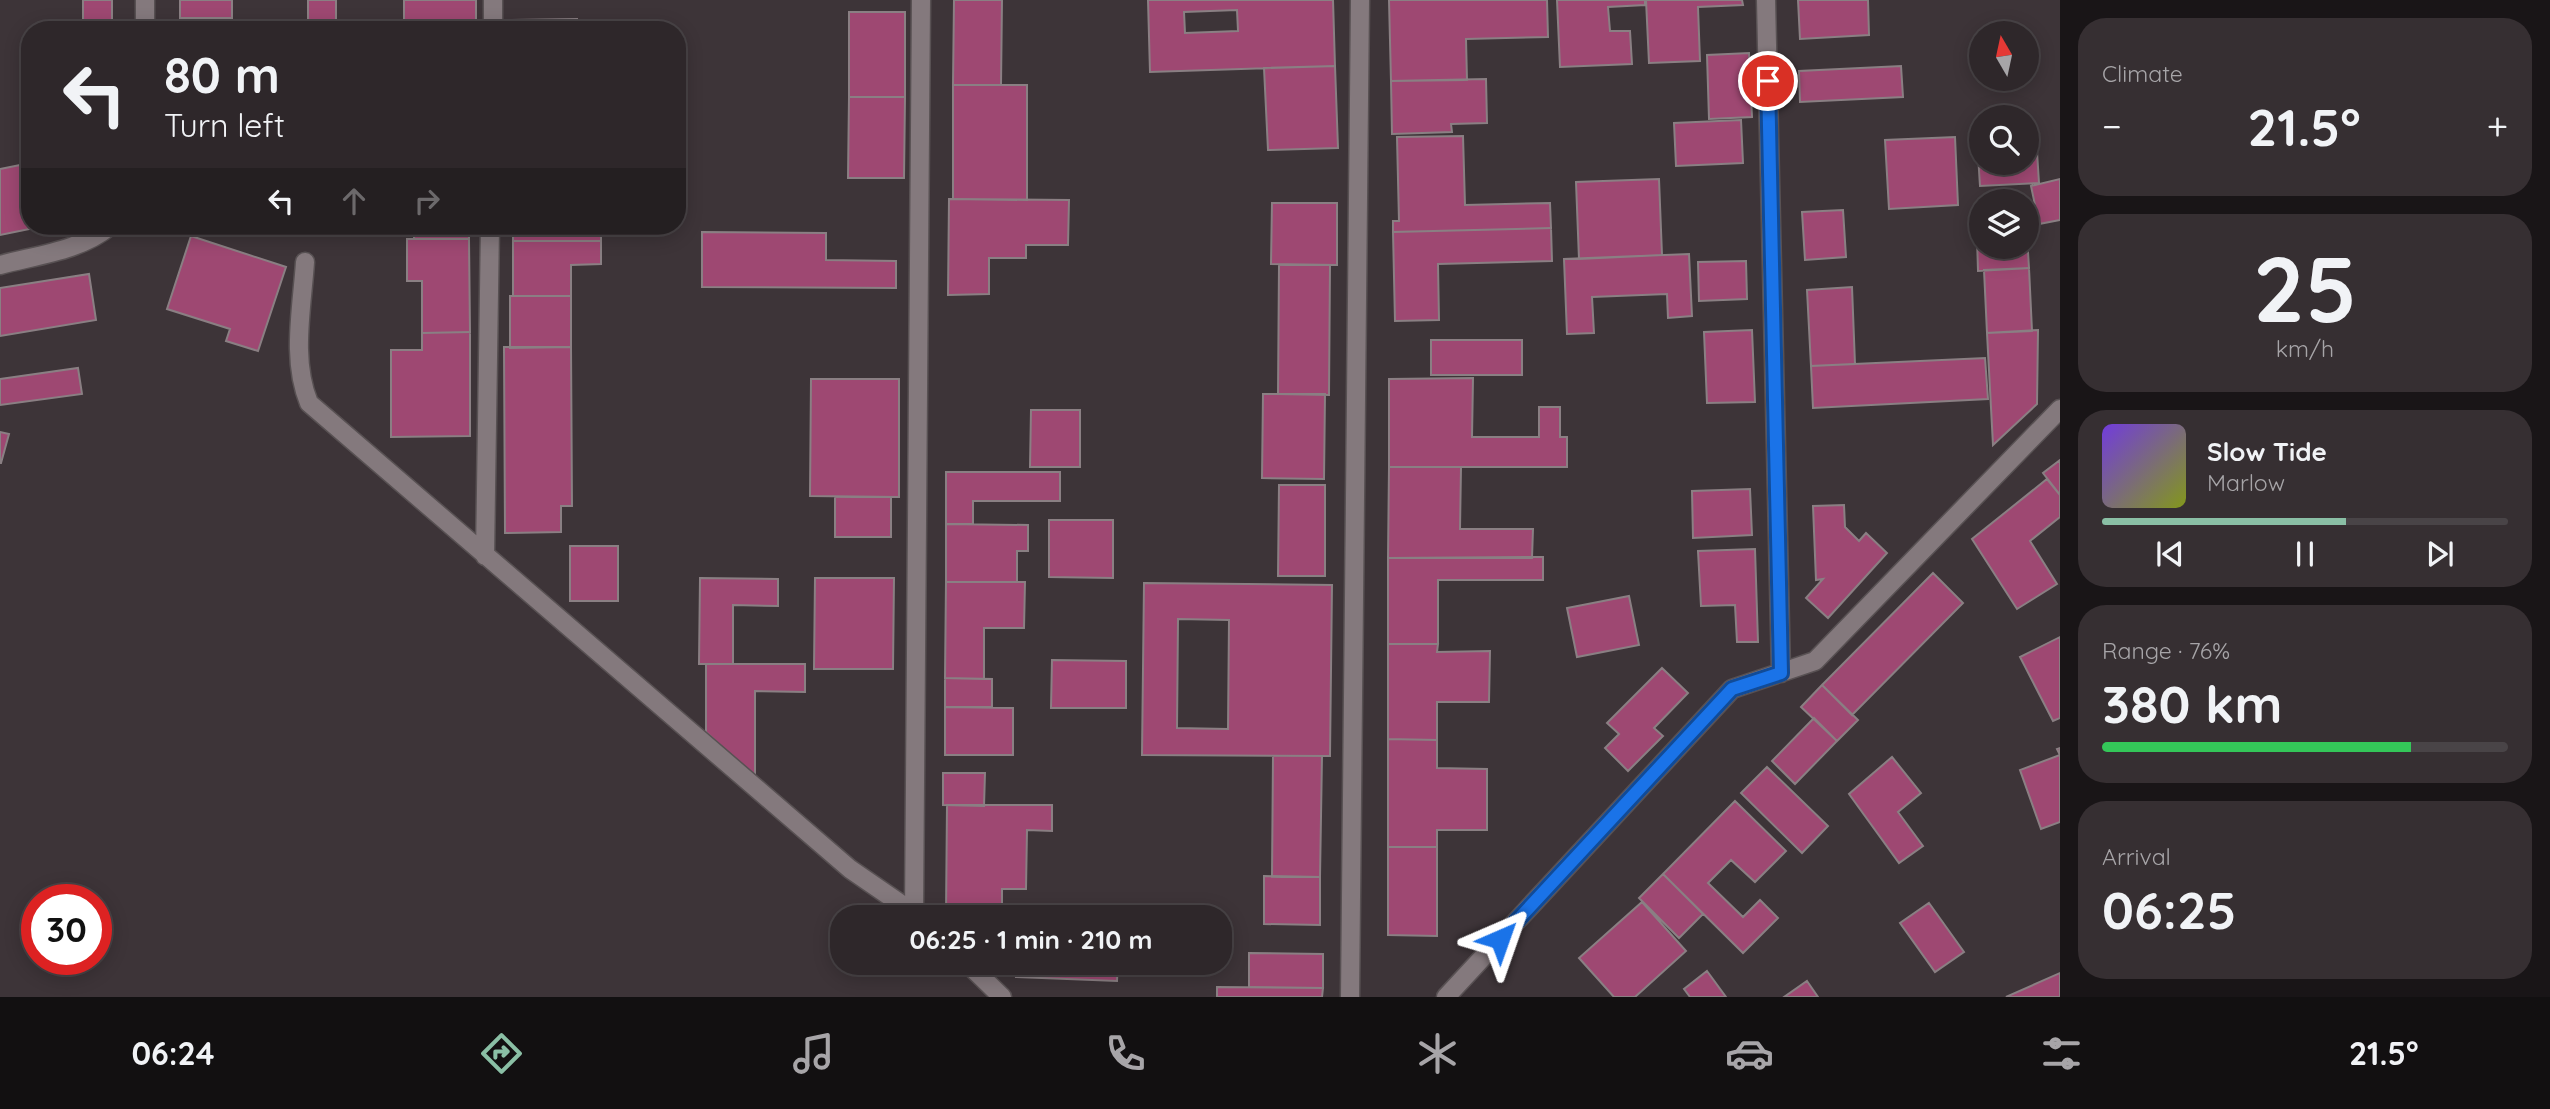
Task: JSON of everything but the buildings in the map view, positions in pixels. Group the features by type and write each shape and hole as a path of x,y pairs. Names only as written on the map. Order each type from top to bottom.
{"street":[{"path":"145,0 145,21"},
{"path":"493,0 493,21"},
{"path":"917,905 921,0"},
{"path":"1350,997 1360,0"},
{"path":"1766,0 1781,673"},
{"path":"0,265 78,245 99,235"},
{"path":"485,556 490,235"},
{"path":"304,262 299,358 300,383 309,403 850,869 902,905"},
{"path":"1446,997 1732,689 1815,662 2060,409"},
{"path":"979,975 1002,997"}],"route":[{"path":"1500,939 1732,689 1781,673 1768,81"}]}
